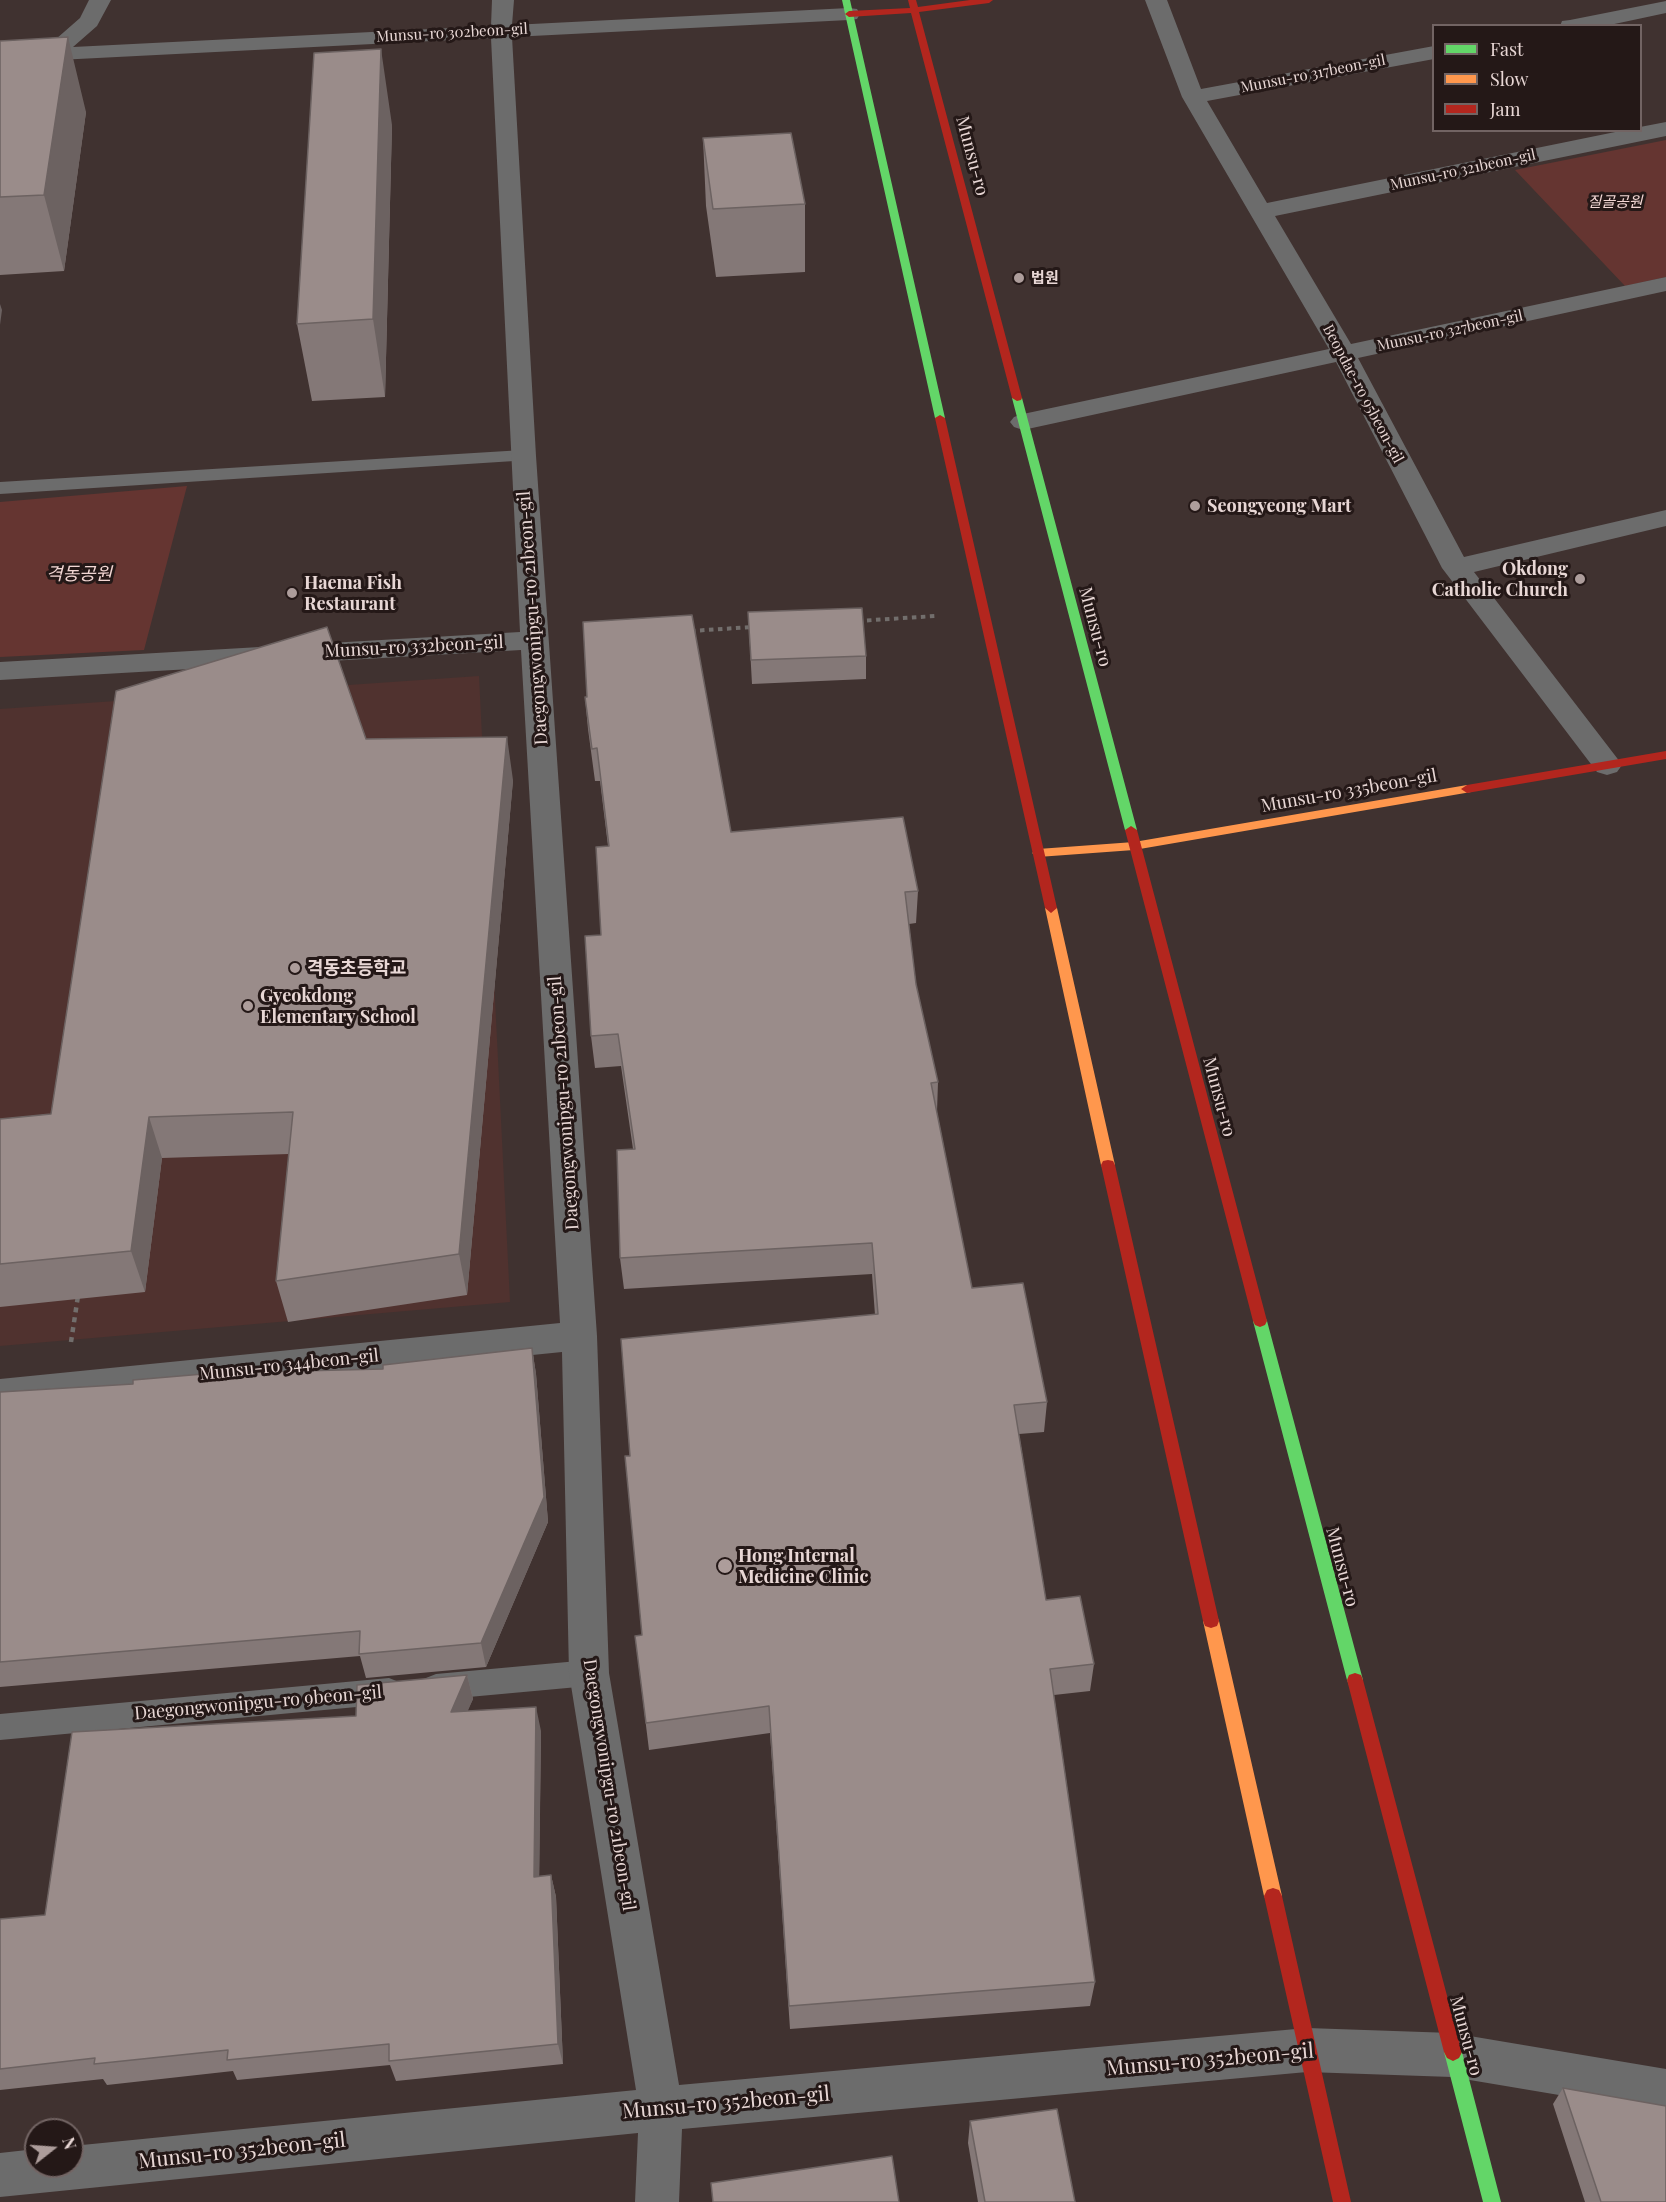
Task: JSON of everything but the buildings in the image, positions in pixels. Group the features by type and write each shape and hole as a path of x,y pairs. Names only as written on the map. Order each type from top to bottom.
{"main road":[{"path":"989,0 847,7 1342,2202"},
{"name":"Munsu-ro","path":"913,5 1492,2202"},
{"name":"Munsu-ro 335beon-gil","path":"1038,854 1134,846 1666,755"}],"street":[{"path":"0,100 55,54 89,21 100,0"},
{"name":"Daegongwonipgu-ro 21beon-gil","path":"503,0 501,30 523,456 579,1336 589,1673 661,2109 657,2202"},
{"name":"Beopdae-ro 95beon-gil","path":"1156,0 1193,97 1344,354 1456,568 1607,765"},
{"name":"Munsu-ro 302beon-gil","path":"55,54 501,30 847,7"},
{"path":"1580,24 1666,7"},
{"name":"Munsu-ro 317beon-gil","path":"1193,97 1432,52"},
{"name":"Munsu-ro 321beon-gil","path":"1260,212 1666,129"},
{"name":"Munsu-ro 327beon-gil","path":"1023,422 1666,284"},
{"path":"1456,568 1666,518"},
{"name":"Munsu-ro 332beon-gil","path":"0,671 534,640"},
{"name":"Munsu-ro 344beon-gil","path":"0,1394 579,1336"},
{"name":"Munsu-ro 352beon-gil","path":"0,2175 661,2109 1307,2050 1452,2055 1666,2091"}],"lane":[{"path":"0,488 523,456"},
{"name":"Daegongwonipgu-ro 9beon-gil","path":"0,1727 589,1673"}],"path":[{"path":"852,621 935,616"},
{"path":"687,631 758,627"},
{"path":"65,1387 78,1294"}],"shaded area":[{"name":"Gyeokdong Elementary School","path":"479,676 510,1302 0,1346 0,709"}],"green space":[{"name":"질골공원","path":"1666,140 1666,277 1625,286 1515,170"},
{"name":"격동공원","path":"187,486 144,650 0,657 0,502"}],"traffic: fast":[{"path":"846,0 940,418"},
{"path":"1017,398 1131,830"},
{"path":"1260,1321 1355,1680"},
{"path":"1453,2052 1492,2202"}],"traffic: slow":[{"path":"1038,853 1134,846 1467,789"},
{"path":"1051,908 1108,1165"},
{"path":"1211,1621 1273,1896"}],"traffic: jam":[{"path":"912,0 1017,398"},
{"path":"849,14 914,10 989,0"},
{"path":"940,418 1051,908"},
{"path":"1467,789 1666,755"},
{"path":"1131,830 1260,1321"},
{"path":"1108,1165 1211,1621"},
{"path":"1355,1680 1453,2052"},
{"path":"1273,1896 1342,2202"}],"place":[{"name":"법원","path":"1019,278"},
{"name":"Seongyeong Mart","path":"1195,506"},
{"name":"Okdong Catholic Church","path":"1580,579"},
{"name":"Haema Fish Restaurant","path":"292,593"},
{"name":"격동초등학교","path":"295,968"},
{"name":"Gyeokdong Elementary School","path":"248,1006"},
{"name":"Hong Internal Medicine Clinic","path":"725,1566"}]}
